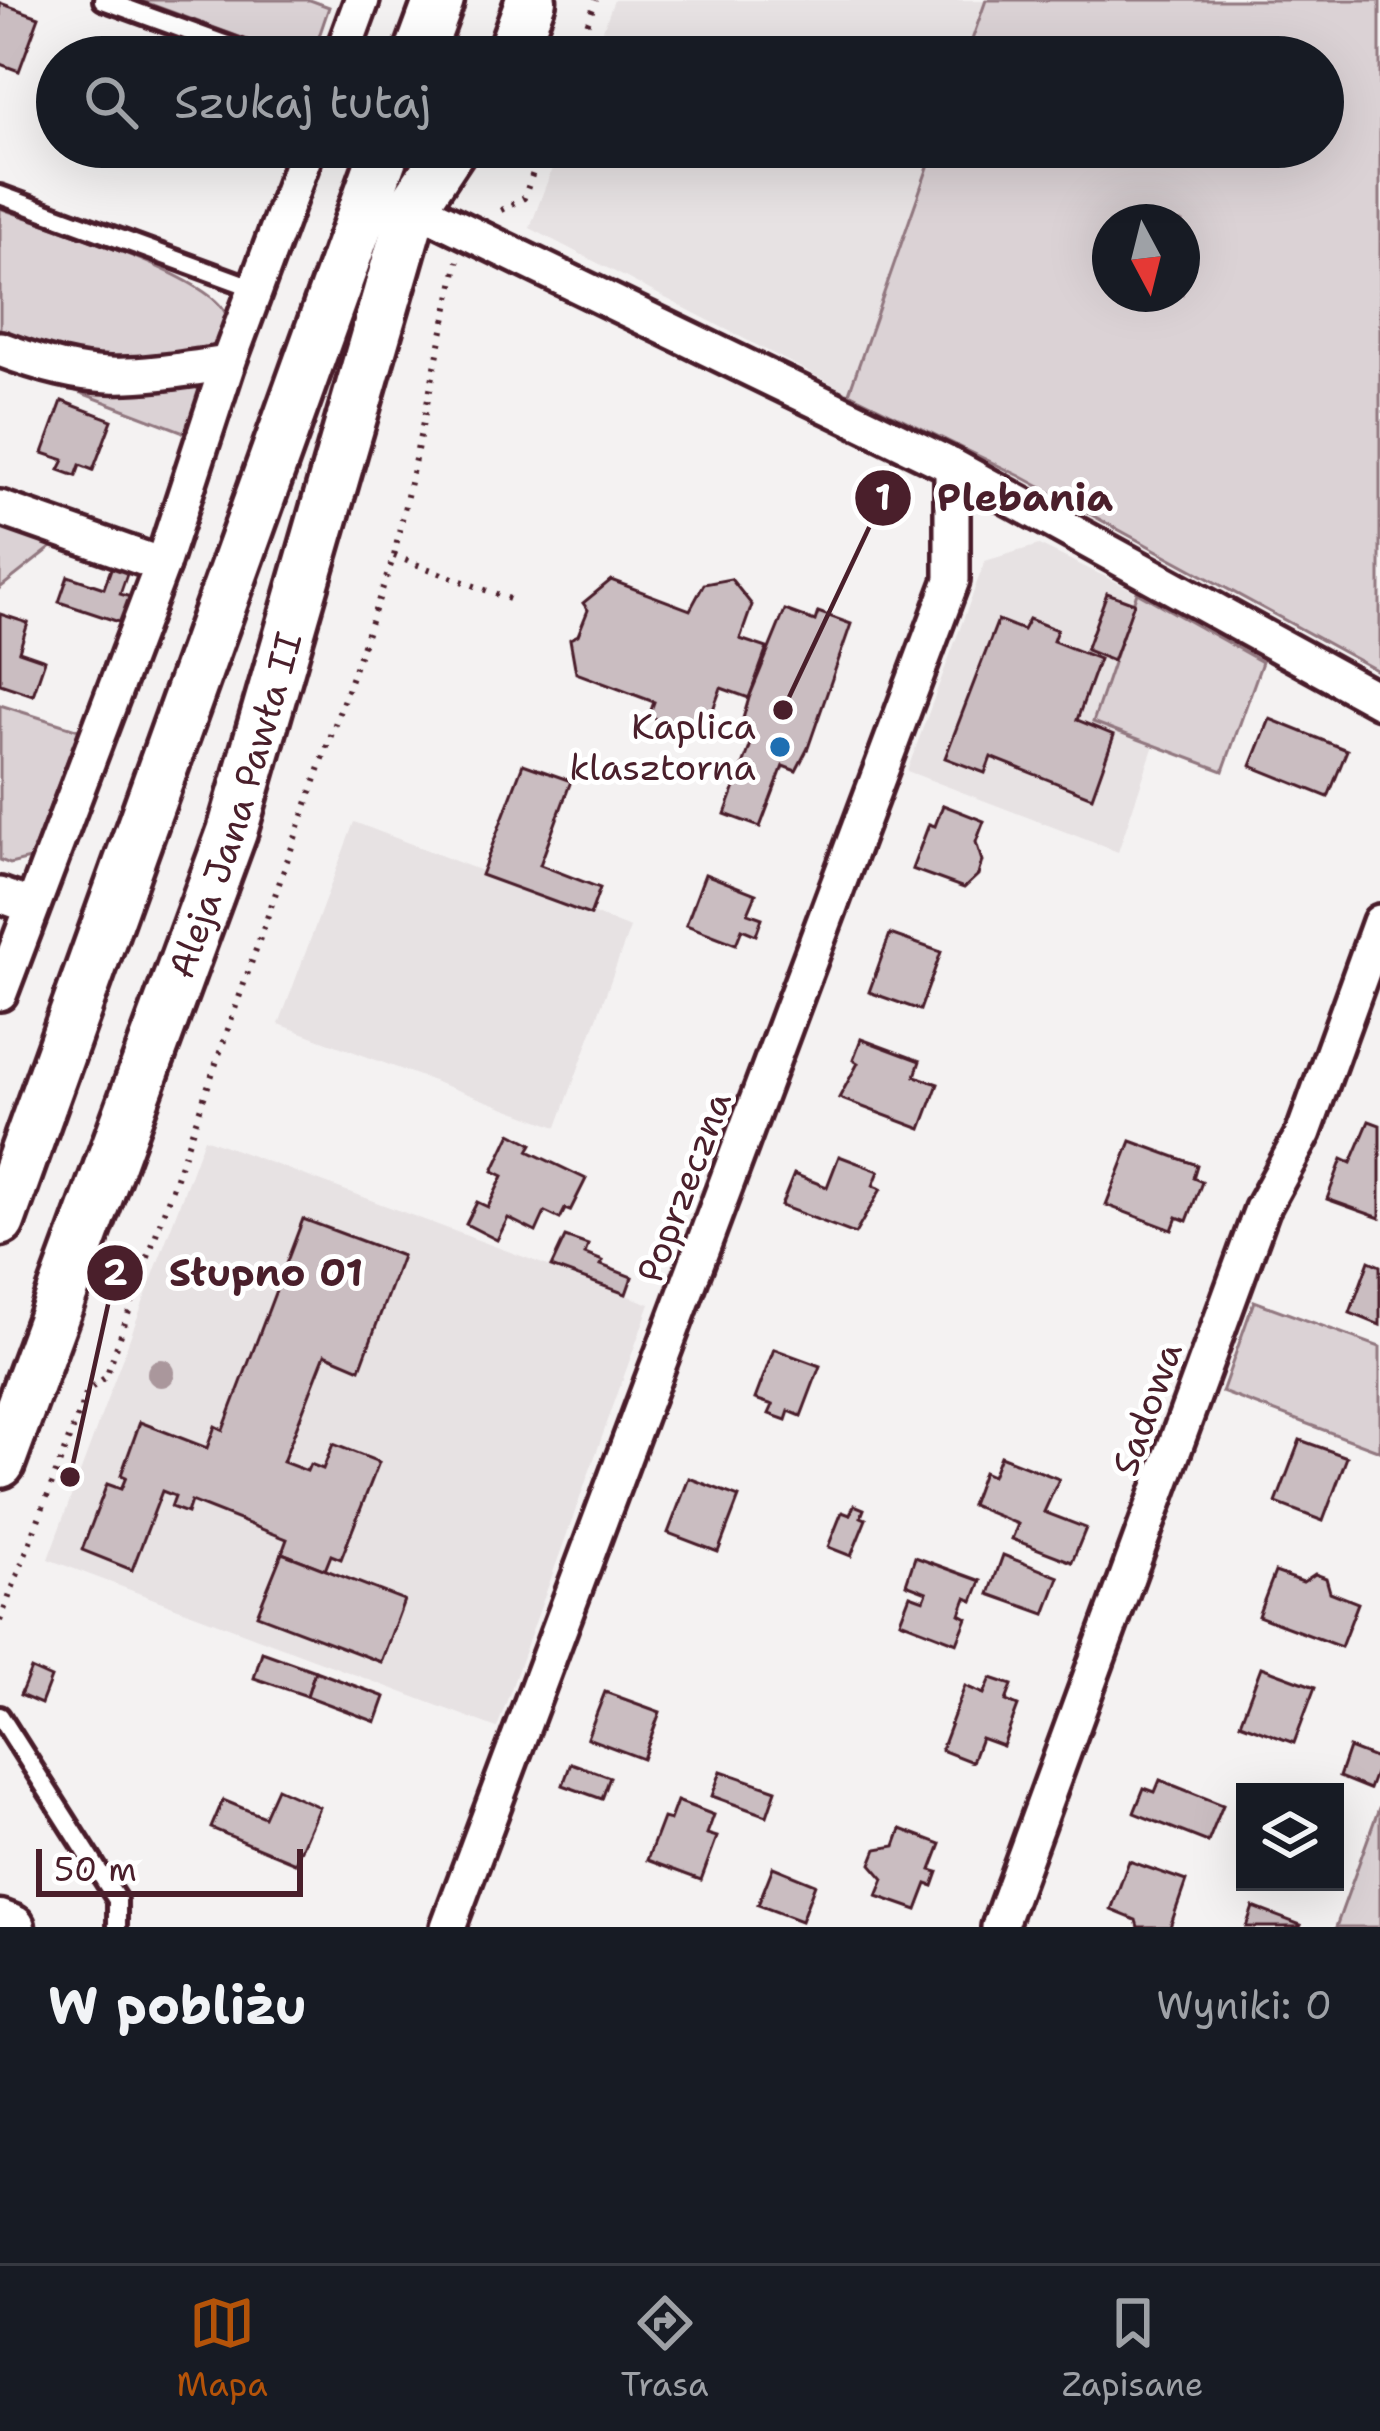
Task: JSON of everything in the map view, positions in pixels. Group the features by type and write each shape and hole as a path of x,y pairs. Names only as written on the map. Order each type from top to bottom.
{"main road":[{"path":"426,36 439,0"},
{"path":"518,36 531,0"},
{"name":"Aleja Jana Pawła II","path":"0,1221 378,168"},
{"name":"Aleja Jana Pawła II","path":"0,1463 232,832 412,206 438,168"}],"street":[{"path":"349,36 362,0"},
{"path":"0,993 15,901 162,566 228,362 300,168"},
{"path":"412,206 952,466 1380,700"},
{"path":"0,349 83,375 148,375 228,362"},
{"name":"Poprzeczna","path":"448,1927 952,580 952,466"},
{"path":"0,508 162,566"},
{"name":"Sadowa","path":"999,1927 1262,1209 1304,1132 1380,922"},
{"path":"0,1922 13,1927"}],"lane":[{"path":"103,0 202,36"},
{"path":"0,195 256,289"},
{"path":"0,1716 117,1900 117,1927"}],"path":[{"path":"583,36 596,0"},
{"path":"0,1621 87,1391 106,1377 394,556 465,229 524,198 535,168"},
{"path":"394,556 515,601"}],"shaded area":[{"path":"139,0 310,0 329,7 319,36 237,36"},
{"path":"614,0 986,0 973,36 601,36"},
{"path":"986,0 1380,0 1380,672 1020,476 849,393 928,168 1344,168 1344,36 973,36"},
{"path":"552,168 928,168 849,393 530,228"},
{"path":"0,208 124,253 192,284 215,300 226,315 226,329 216,350 123,365 0,340"},
{"path":"76,382 188,382 204,393 189,434 71,389"},
{"path":"0,522 57,543 0,588"},
{"path":"1039,545 1137,592 1093,722 1154,745 1118,852 907,771 985,561"},
{"path":"1137,592 1262,662 1223,771 1093,722"},
{"path":"0,705 79,730 30,859 10,864 0,860"},
{"path":"354,822 630,928 557,1127 279,1024"},
{"path":"204,1138 650,1304 497,1728 48,1559"},
{"path":"1254,1301 1380,1347 1380,1451 1222,1392"},
{"path":"1380,1805 1380,1927 1336,1927"}],"building":[{"path":"0,3 39,17 19,71 0,64"},
{"path":"62,401 112,420 93,470 80,465 76,476 59,470 64,460 43,453"},
{"path":"112,566 128,571 120,594 134,598 125,624 59,602 68,576 104,588"},
{"path":"731,579 752,605 740,639 767,648 749,698 721,688 704,734 672,739 650,713 654,702 576,673 570,639 578,635 588,610 583,603 611,580 690,610 704,584"},
{"path":"1107,593 1134,603 1113,661 1086,650"},
{"path":"785,610 815,621 818,612 851,624 808,748 796,771 783,766 760,827 725,814 751,744 737,739 749,698"},
{"path":"0,614 28,623 19,651 45,660 33,695 0,684"},
{"path":"1029,619 1057,630 1053,641 1099,659 1077,720 1114,735 1092,797 991,757 985,773 945,758 998,620 1023,630"},
{"path":"1270,719 1347,750 1328,797 1251,766"},
{"path":"523,764 571,781 540,865 600,888 590,915 481,875"},
{"path":"943,805 984,821 976,842 982,861 978,875 964,888 912,869 929,824 935,826"},
{"path":"705,874 756,894 748,913 762,918 756,935 742,929 736,944 686,925"},
{"path":"890,934 941,952 920,1010 869,992"},
{"path":"861,1039 920,1061 915,1076 938,1084 921,1129 839,1098 858,1063 853,1060"},
{"path":"1369,1121 1380,1125 1380,1218 1327,1199 1342,1159 1351,1163"},
{"path":"511,1133 532,1144 528,1151 586,1179 570,1211 565,1209 560,1219 545,1212 536,1232 508,1218 497,1240 466,1224 477,1202 488,1207 503,1176 493,1171"},
{"path":"1131,1141 1197,1165 1193,1178 1202,1182 1187,1221 1177,1217 1172,1230 1106,1205"},
{"path":"839,1156 879,1171 873,1186 881,1189 855,1234 781,1206 794,1174 827,1187"},
{"path":"303,1219 402,1256 360,1369 325,1354 283,1462 307,1471 310,1464 323,1469 333,1444 379,1462 341,1559 331,1555 325,1570 282,1553 287,1539 191,1501 187,1513 171,1507 175,1496 162,1491 132,1570 82,1550 107,1484 121,1489 126,1477 121,1475 140,1422 207,1448 215,1426 223,1430"},
{"path":"565,1237 588,1245 585,1254 603,1261 601,1265 632,1277 626,1294 551,1267"},
{"path":"1369,1261 1380,1266 1380,1325 1350,1313"},
{"path":"774,1349 820,1366 801,1416 789,1411 786,1420 769,1414 773,1405 755,1399"},
{"path":"1300,1440 1347,1457 1323,1521 1276,1503"},
{"path":"1000,1456 1059,1479 1044,1512 1086,1528 1072,1562 1012,1539 1018,1524 971,1505 983,1472 992,1476"},
{"path":"689,1478 739,1497 718,1552 668,1533"},
{"path":"854,1505 864,1509 861,1517 866,1519 851,1556 828,1547 842,1512 850,1515"},
{"path":"282,1553 404,1600 381,1662 257,1615"},
{"path":"1003,1555 1059,1577 1045,1614 989,1594"},
{"path":"915,1557 981,1581 973,1601 966,1598 960,1614 967,1618 957,1643 900,1621 910,1595 924,1600 927,1592 906,1584"},
{"path":"1275,1572 1303,1582 1315,1574 1326,1578 1330,1592 1358,1603 1341,1647 1258,1616"},
{"path":"262,1652 315,1671 307,1696 254,1678"},
{"path":"1261,1667 1315,1687 1294,1743 1240,1723"},
{"path":"31,1669 51,1678 41,1704 20,1695"},
{"path":"315,1671 385,1697 376,1722 307,1696"},
{"path":"991,1678 1012,1685 1006,1701 1018,1706 1003,1746 981,1738 972,1762 941,1750 965,1686 984,1694"},
{"path":"605,1692 660,1712 643,1759 587,1738"},
{"path":"1349,1748 1380,1760 1369,1789 1339,1777"},
{"path":"571,1763 610,1777 602,1799 563,1785"},
{"path":"721,1771 776,1790 767,1816 712,1796"},
{"path":"1160,1780 1223,1805 1208,1842 1134,1813 1144,1788 1155,1792"},
{"path":"277,1788 319,1807 295,1863 211,1828 223,1800 264,1817"},
{"path":"677,1801 714,1815 707,1834 717,1837 701,1880 647,1860 663,1818 670,1820"},
{"path":"901,1829 941,1844 931,1870 938,1872 933,1886 927,1884 917,1910 877,1896 884,1879 871,1864 877,1849 895,1846"},
{"path":"1129,1861 1186,1881 1170,1927 1138,1927 1136,1920 1111,1910"},
{"path":"773,1867 815,1884 801,1921 758,1905"},
{"path":"1253,1907 1301,1925 1246,1927"}],"place":[{"name":"Plebania","path":"783,710"},
{"name":"Kaplica klasztorna","path":"780,747"},
{"name":"Słupno 01","path":"70,1477"}]}
